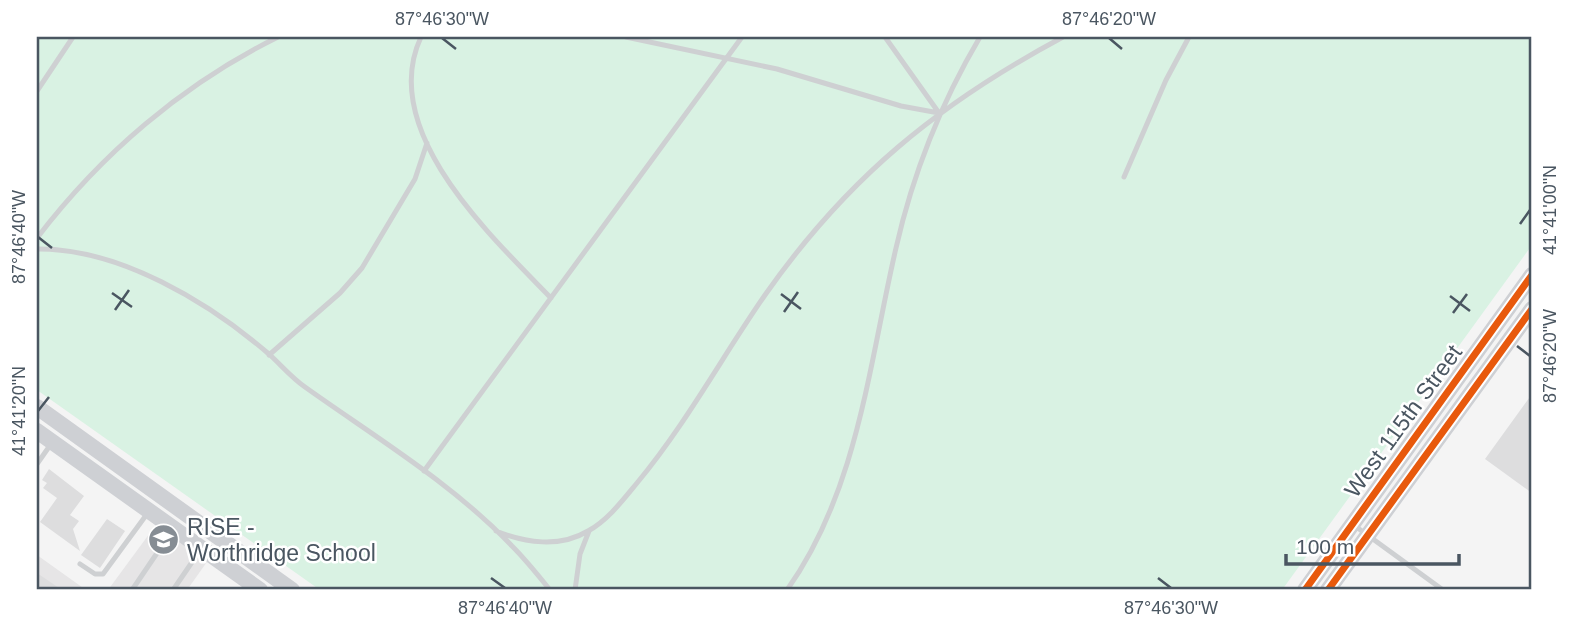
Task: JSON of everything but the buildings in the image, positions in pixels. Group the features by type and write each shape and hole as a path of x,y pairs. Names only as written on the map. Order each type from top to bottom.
{"street":[{"name":"West 115th Street","path":"1305,590 1532,275"},
{"name":"West 115th Street","path":"1328,590 1532,309"},
{"path":"37,407 292,590"},
{"path":"37,431 260,590"}],"lane":[{"path":"37,91 73,37"},
{"path":"37,239 84,182 141,127 218,70 278,37"},
{"path":"421,37 412,63 411,77 417,113 427,143 466,205 501,247 551,298"},
{"path":"626,37 801,75 909,108 939,113"},
{"path":"424,471 742,37"},
{"path":"885,37 939,113"},
{"path":"788,590 817,539 848,461 903,221 927,145 939,113 980,37"},
{"path":"496,531 540,542 572,538 589,531 623,499 663,451 765,295 837,204 889,153 939,113 1018,62 1063,37"},
{"path":"1124,177 1166,80 1189,37"},
{"path":"269,355 340,293 362,268 415,179 427,143"},
{"path":"37,249 104,258 149,275 189,297 269,355 302,385 424,471 496,531 550,590"},
{"path":"37,464 52,442"},
{"path":"80,564 95,574 103,574 149,511"},
{"path":"1352,524 1443,590"},
{"path":"132,590 173,529"},
{"path":"575,590 580,554 589,531"},
{"path":"173,590 201,548"}],"shaded area":[{"name":"RISE - Worthridge School","path":"158,522 209,559 187,590 108,590"},
{"path":"37,555 86,590 37,590"}],"green space":[{"path":"37,37 1532,37 1532,245 1282,590 320,590 37,390"}],"cycle path":[{"path":"1305,590 1532,275"},
{"path":"1328,590 1532,309"}],"place":[{"name":"RISE - Worthridge School","path":"164,540"}]}
